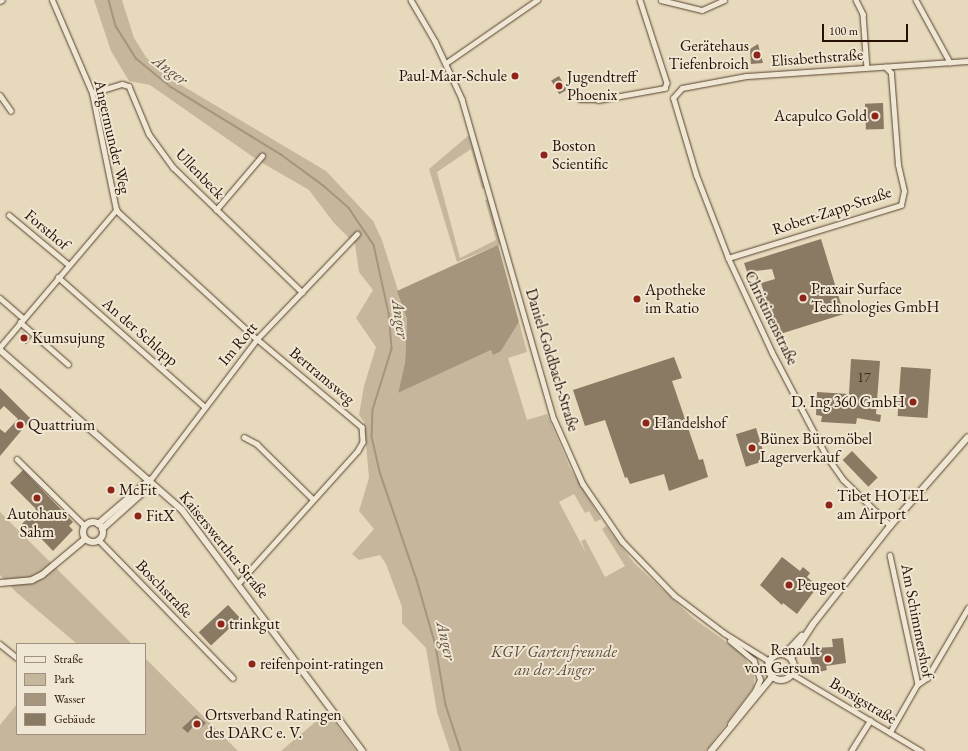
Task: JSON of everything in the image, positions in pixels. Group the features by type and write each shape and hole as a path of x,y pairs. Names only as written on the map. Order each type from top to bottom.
{"street":[{"name":"Angermunder Weg","path":"0,348 68,265 116,210 92,93 52,0"},
{"name":"Daniel-Goldbach-Straße","path":"411,0 446,62 474,136 538,370 567,453 596,505 639,561 674,595 724,633 769,661"},
{"path":"446,62 537,0"},
{"path":"641,0 666,83 665,88"},
{"path":"661,0 702,10 724,0"},
{"path":"856,0 863,14 867,68"},
{"path":"916,0 950,62"},
{"name":"Elisabethstraße","path":"674,96 682,88 746,76 968,61"},
{"name":"Robert-Zapp-Straße","path":"728,258 900,205 904,191 898,165 891,73 883,67"},
{"name":"Ullenbeck","path":"92,93 122,84 129,86 156,145 182,178 302,292"},
{"path":"665,88 674,96"},
{"path":"580,100 598,100 665,88"},
{"path":"0,95 11,111"},
{"name":"Christinenstraße","path":"674,96 696,175 728,258 826,454 843,480 890,526"},
{"path":"216,210 262,156"},
{"name":"Bertramsweg","path":"116,210 257,339 362,427 361,447 239,583"},
{"name":"Forsthof","path":"9,215 68,265"},
{"name":"Im Rott","path":"150,480 204,406 257,339 357,234"},
{"name":"An der Schlepp","path":"58,277 204,406"},
{"path":"0,298 68,364"},
{"name":"Kaiserswerther Straße","path":"0,348 182,510 239,583 362,751"},
{"path":"244,437 257,444 313,499"},
{"path":"785,654 813,624 890,526 968,437"},
{"path":"17,459 85,526 85,539"},
{"path":"98,524 150,480"},
{"path":"85,539 92,543 99,540 102,529 141,494 150,480"},
{"path":"85,526 91,522 98,524 102,529"},
{"path":"0,583 32,580 42,575 85,539"},
{"name":"Boschstraße","path":"99,540 233,678"},
{"name":"Am Schimmershof","path":"890,555 918,684 890,733"},
{"path":"918,684 926,678 968,608"},
{"path":"791,658 813,624"},
{"path":"713,749 755,692 760,680 754,661 724,633"},
{"path":"0,644 16,657"},
{"path":"785,654 791,658 794,666 792,674 785,679 772,677 768,670 769,661 774,655 785,654"},
{"name":"Borsigstraße","path":"792,674 921,751"},
{"path":"713,749 772,677"},
{"path":"851,751 870,720"}],"green space":[{"name":"KGV Gartenfreunde an der Anger","path":"94,0 122,0 134,38 146,57 166,76 326,171 373,221 382,240 407,319 405,363 398,393 491,350 501,351 519,322 527,352 508,358 527,420 547,414 570,468 601,519 595,522 589,511 585,513 574,494 559,502 587,555 581,541 585,539 605,577 625,566 602,529 606,526 634,563 693,618 743,654 754,674 754,687 706,751 450,751 437,712 426,648 402,623 402,607 386,564 380,555 359,560 352,554 374,529 359,511 369,478 364,422 359,415 364,386 376,347 356,318 373,290 359,272 355,244 334,223 309,190 259,161 150,85 129,81 111,51"},
{"path":"469,135 485,188 482,189 471,149 437,172 460,258 496,240 485,200 488,199 501,244 457,262 429,169"},
{"path":"0,512 131,643 76,643 16,592 0,575"},
{"path":"146,659 238,751 0,751 0,725 16,705 16,735 146,735"},
{"path":"327,712 356,751 281,751"}],"water":[{"path":"498,245 519,322 501,351 493,355 491,350 398,393 405,363 407,319 397,291"}],"building":[{"name":"Gerätehaus Tiefenbroich","path":"758,44 763,63 751,64 750,49"},
{"name":"Jugendtreff Phoenix","path":"559,76 567,90 559,94 551,80"},
{"name":"Acapulco Gold","path":"883,103 884,129 866,130 865,104"},
{"name":"Praxair Surface Technologies GmbH","path":"821,239 844,314 777,335 761,283 775,279 772,269 755,271 756,276 749,278 744,263"},
{"name":"Kumsujung","path":"23,332 31,338 26,344 18,338"},
{"name":"Handelshof","path":"674,357 682,378 672,381 699,460 703,459 708,477 669,491 664,474 630,484 627,477 625,478 605,420 585,426 573,390"},
{"path":"851,359 880,361 876,414 881,415 880,422 857,418 856,424 821,422 822,416 816,415 817,392 849,394"},
{"name":"D. Ing 360 GmbH","path":"901,367 931,369 928,418 898,416"},
{"name":"Quattrium","path":"0,388 31,419 0,456 0,429 5,433 18,419 4,406 0,410"},
{"name":"Bünex Büromöbel Lagerverkauf","path":"756,428 766,461 746,467 736,434"},
{"path":"852,451 878,478 868,487 843,460"},
{"name":"Autohaus Sahm","path":"23,470 73,522 69,526 73,530 53,551 33,530 30,532 22,524 36,509 10,483"},
{"name":"Peugeot","path":"782,557 800,571 803,567 810,573 807,577 818,586 797,614 783,603 782,605 760,585"},
{"name":"trinkgut","path":"228,605 240,618 211,645 199,632"},
{"name":"Renault von Gersum","path":"843,638 846,663 826,666 827,670 815,673 809,654 813,648 833,647 832,639"},
{"name":"Ortsverband Ratingen des DARC e. V.","path":"196,715 206,723 200,729 194,725 188,733 182,728"}],"waterway":[{"name":"Anger","path":"109,0 116,26 137,59 171,87 282,155 324,186 349,208 374,245 389,313 392,349 373,410 372,437 380,472 417,580 436,646 446,705 461,751"}],"place":[{"name":"Gerätehaus Tiefenbroich","path":"757,55"},
{"name":"Paul-Maar-Schule","path":"515,76"},
{"name":"Jugendtreff Phoenix","path":"559,86"},
{"name":"Acapulco Gold","path":"875,116"},
{"name":"Boston Scientific","path":"544,155"},
{"name":"Praxair Surface Technologies GmbH","path":"803,298"},
{"name":"Apotheke im Ratio","path":"637,299"},
{"name":"Kumsujung","path":"24,338"},
{"name":"D. Ing 360 GmbH","path":"913,402"},
{"name":"Handelshof","path":"646,423"},
{"name":"Quattrium","path":"20,425"},
{"name":"Bünex Büromöbel Lagerverkauf","path":"752,448"},
{"name":"McFit","path":"111,490"},
{"name":"Autohaus Sahm","path":"37,498"},
{"name":"Tibet HOTEL am Airport","path":"829,505"},
{"name":"FitX","path":"138,516"},
{"name":"Peugeot","path":"789,585"},
{"name":"trinkgut","path":"221,624"},
{"name":"Renault von Gersum","path":"828,659"},
{"name":"reifenpoint-ratingen","path":"252,664"},
{"name":"Ortsverband Ratingen des DARC e. V.","path":"197,724"}]}
